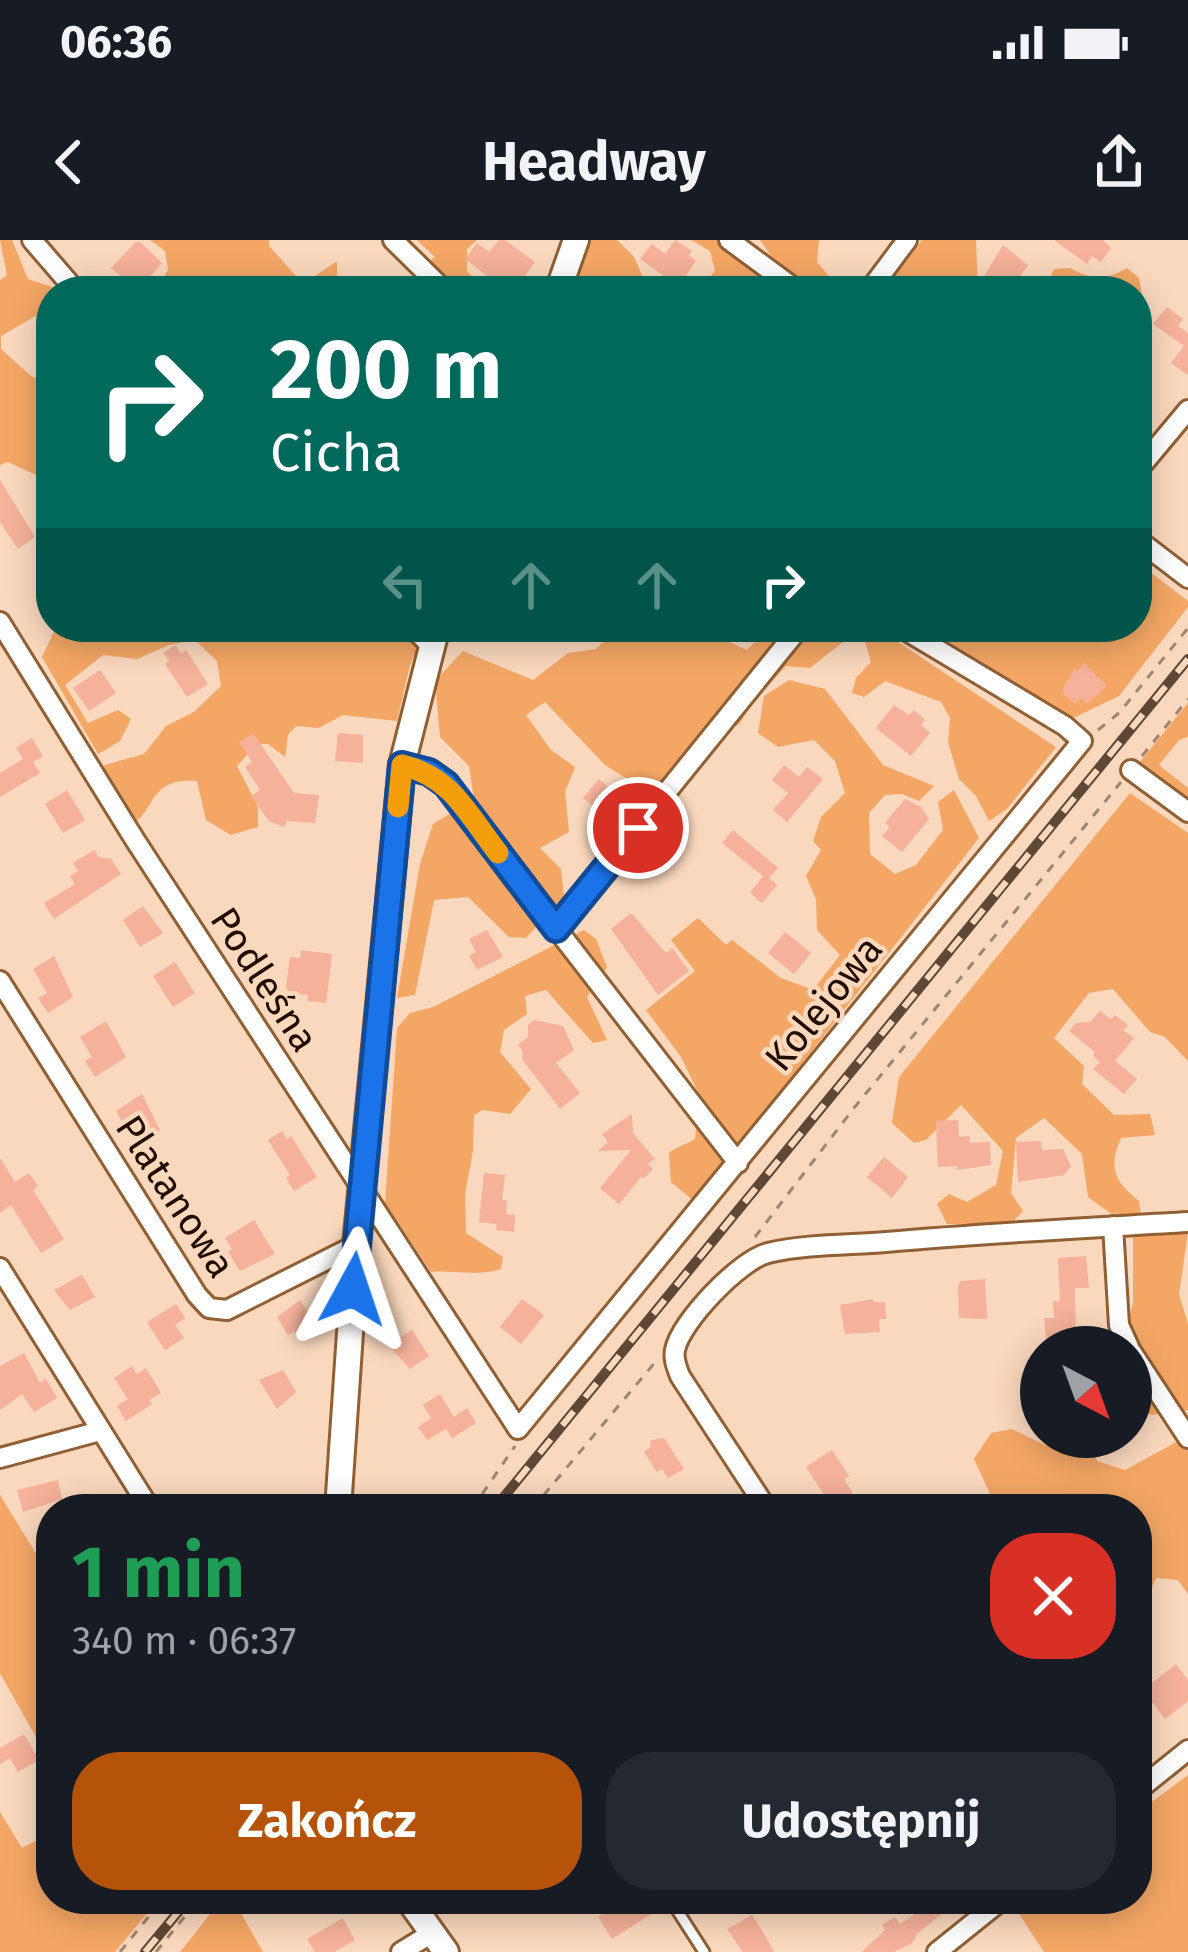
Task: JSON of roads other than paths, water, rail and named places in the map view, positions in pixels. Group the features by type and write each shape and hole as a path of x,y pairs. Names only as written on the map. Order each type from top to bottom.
{"street":[{"path":"32,240 63,276"},
{"path":"393,240 430,276"},
{"path":"563,276 576,240"},
{"path":"729,240 778,276"},
{"path":"880,276 907,240"},
{"path":"1152,453 1188,410"},
{"path":"1152,550 1188,578"},
{"name":"Podleśna","path":"0,622 135,840 518,1429"},
{"path":"339,1494 356,1245 402,765 424,642"},
{"path":"556,929 788,642"},
{"name":"Kolejowa","path":"518,1429 1082,741 1065,726 925,642"},
{"path":"402,765 429,772 446,784 737,1163"},
{"path":"1131,770 1188,812"},
{"name":"Platanowa","path":"0,981 209,1308 227,1310 356,1245"},
{"path":"757,1494 680,1376 674,1356 680,1337 723,1284 764,1253 1188,1222"},
{"path":"1113,1226 1119,1326"},
{"path":"0,1268 140,1494"},
{"path":"1152,1383 1188,1438"},
{"path":"0,1458 100,1431"},
{"path":"1152,1779 1188,1750"},
{"path":"401,1952 439,1943 419,1914"},
{"path":"937,1952 984,1914"}],"lane":[{"path":"680,1914 704,1952"}],"railway":[{"path":"506,1494 1188,659"},
{"path":"145,1952 177,1914"}]}
